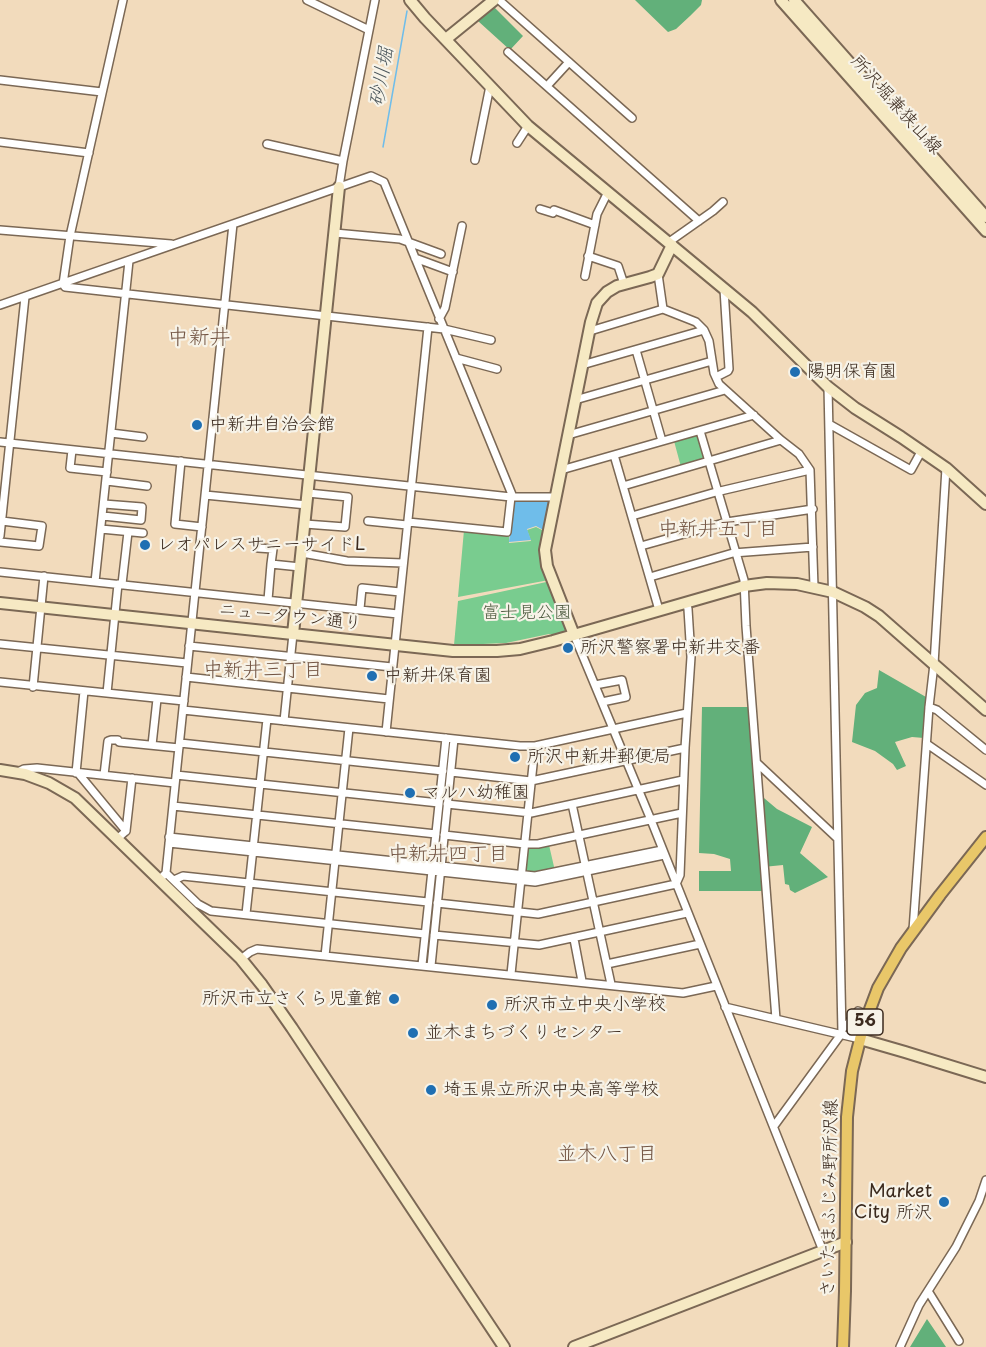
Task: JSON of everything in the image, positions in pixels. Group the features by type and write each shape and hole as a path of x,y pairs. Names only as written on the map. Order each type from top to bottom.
{"main road":[{"name":"さいたまふじみ野所沢線","path":"843,1347 847,1106 860,1039 867,1015 886,973 914,930 986,837"}],"street":[{"path":"63,284 70,236 123,0"},
{"path":"307,0 369,30"},
{"path":"284,721 339,187 375,0"},
{"path":"410,0 528,126 752,312 828,387 855,408 922,450 986,504"},
{"path":"446,39 494,0"},
{"path":"499,0 632,118"},
{"name":"所沢堀兼狭山線","path":"781,0 986,231"},
{"name":"所沢堀兼狭山線","path":"794,0 985,214"},
{"path":"508,52 699,221"},
{"path":"547,86 569,62"},
{"path":"0,80 102,92"},
{"path":"475,160 490,86"},
{"path":"517,143 528,126"},
{"path":"0,142 89,153"},
{"path":"267,144 343,161"},
{"path":"0,305 371,176 384,182 512,497 507,532 368,521"},
{"path":"585,276 597,214 608,192"},
{"path":"663,309 658,274 670,244 723,202"},
{"path":"540,209 553,213 554,210 595,225"},
{"path":"163,876 176,779 233,224"},
{"path":"439,319 445,308 462,226"},
{"path":"0,230 176,244"},
{"path":"335,233 407,241 441,254"},
{"path":"588,256 618,267 624,285"},
{"path":"415,258 453,272"},
{"path":"95,582 129,261"},
{"path":"658,274 611,289 599,299 595,307 555,497 545,559 824,1251"},
{"path":"63,284 126,294 444,329 491,340"},
{"path":"716,377 729,369 724,288"},
{"path":"0,536 25,297"},
{"path":"590,331 663,309 696,322 704,330 709,341 716,377 724,390 799,454 810,471 814,587"},
{"path":"386,732 428,327"},
{"path":"582,365 704,330"},
{"path":"636,350 662,441"},
{"path":"456,358 497,369"},
{"path":"575,400 712,361"},
{"path":"828,387 841,1032"},
{"path":"568,435 724,390"},
{"path":"561,470 754,415"},
{"path":"829,424 911,470 922,450"},
{"path":"700,431 744,580 776,1019"},
{"path":"111,433 143,437"},
{"path":"623,486 781,440"},
{"path":"0,442 512,497 555,497"},
{"path":"72,450 70,468 107,472"},
{"path":"615,455 659,610"},
{"path":"181,461 175,524 202,527"},
{"path":"914,930 946,468"},
{"path":"632,516 718,492 810,471"},
{"path":"107,481 147,486"},
{"path":"305,524 345,527 348,498 308,493"},
{"path":"205,495 307,506"},
{"path":"103,516 141,520 142,513 142,507 104,504"},
{"path":"641,546 727,522 813,509"},
{"path":"0,542 39,546 42,526 2,517"},
{"path":"101,529 144,533"},
{"path":"107,693 128,531"},
{"path":"650,577 736,553 813,547"},
{"path":"258,548 273,549 268,600"},
{"path":"302,553 347,561 403,563"},
{"path":"272,564 300,567"},
{"path":"0,572 398,614"},
{"path":"33,687 44,576"},
{"name":"ニュータウン通り","path":"0,603 395,645 459,651 497,651 532,646 574,635 744,586 780,583 833,592 865,607 879,616 986,710"},
{"path":"360,609 362,588 400,592"},
{"path":"676,884 680,875 691,652 686,602"},
{"path":"0,644 187,663"},
{"path":"189,646 392,668"},
{"path":"186,677 389,699"},
{"path":"595,685 622,680 626,697 602,702"},
{"path":"0,682 184,701"},
{"path":"84,691 77,773 126,831"},
{"path":"152,745 157,699"},
{"path":"929,707 986,750"},
{"path":"183,710 515,746 535,746 687,713"},
{"path":"246,914 267,719"},
{"path":"325,956 349,728"},
{"path":"422,965 429,902 444,835 442,771 450,739"},
{"path":"431,966 437,903 436,834 451,771 450,739"},
{"path":"104,775 108,741 111,740 442,771"},
{"path":"927,744 986,785"},
{"path":"511,974 535,746"},
{"path":"451,771 531,781 685,748"},
{"path":"757,763 837,838"},
{"path":"17,772 30,768 132,778 260,784 531,813 684,780"},
{"path":"0,770 17,772 49,783 66,792 117,839 163,876 241,959 262,984 292,1028 504,1347"},
{"path":"117,839 126,831 132,778"},
{"path":"572,804 611,984"},
{"path":"173,806 436,834"},
{"path":"444,835 538,844 682,813"},
{"path":"169,840 521,877 587,869 663,852"},
{"path":"163,876 174,880 198,904 218,912 425,934"},
{"path":"174,880 183,876 429,902"},
{"path":"437,903 538,914 676,884"},
{"path":"434,935 539,945 687,914"},
{"path":"574,939 582,981"},
{"path":"607,964 700,944"},
{"path":"241,959 256,949 683,993 716,986"},
{"path":"725,1007 841,1032 986,1077"},
{"path":"774,1126 858,1011 867,1015"},
{"path":"900,1347 919,1305 956,1247 986,1180"},
{"path":"574,1347 846,1242"},
{"path":"928,1291 959,1341"}],"green space":[{"path":"635,0 702,0 701,5 690,16 676,29 668,32"},
{"path":"493,6 523,36 510,50 478,21"},
{"path":"699,434 706,459 681,467 674,441"},
{"path":"536,527 546,532 549,580 458,597 464,530 509,534 509,543 531,541 527,530"},
{"name":"富士見公園","path":"551,581 569,630 506,643 480,646 454,645 458,601"},
{"path":"879,670 926,697 924,738 912,737 895,742 906,766 897,770 893,764 875,751 852,742 856,705 865,693 877,688"},
{"path":"702,707 752,707 758,793 777,809 812,827 800,853 828,877 795,893 790,890 789,885 785,884 783,865 763,867 765,891 699,891 699,871 731,871 730,859 714,854 699,853"},
{"path":"549,845 555,871 526,873 527,848"},
{"path":"927,1319 946,1347 910,1347"}],"water":[{"path":"517,499 550,500 551,503 545,531 536,526 527,529 531,540 509,542 513,504"}],"waterway":[{"name":"砂川堀","path":"383,147 407,11"}],"place":[{"name":"陽明保育園","path":"795,372"},
{"name":"中新井自治会館","path":"197,425"},
{"name":"レオパレスサニーサイドL","path":"145,545"},
{"name":"所沢警察署中新井交番","path":"568,648"},
{"name":"中新井保育園","path":"372,676"},
{"name":"所沢中新井郵便局","path":"515,757"},
{"name":"マルハ幼稚園","path":"410,793"},
{"name":"所沢市立さくら児童館","path":"394,999"},
{"name":"所沢市立中央小学校","path":"492,1005"},
{"name":"並木まちづくりセンター","path":"413,1033"},
{"name":"埼玉県立所沢中央高等学校","path":"431,1090"},
{"name":"Market City 所沢","path":"944,1202"}],"district":[{"name":"中新井","path":"199,338"},
{"name":"中新井五丁目","path":"718,529"},
{"name":"中新井三丁目","path":"263,670"},
{"name":"中新井四丁目","path":"448,854"},
{"name":"並木八丁目","path":"607,1154"}]}
